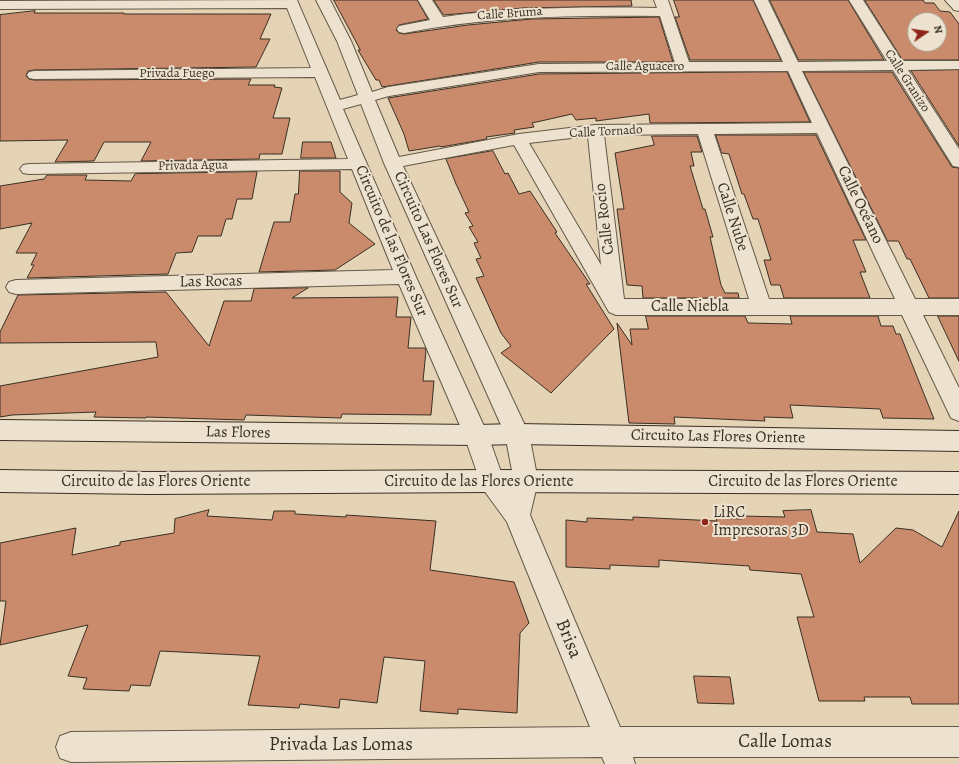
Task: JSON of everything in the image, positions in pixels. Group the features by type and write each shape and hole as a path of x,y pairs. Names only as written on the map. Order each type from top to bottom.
{"street":[{"name":"Circuito Las Flores Sur","path":"322,0 344,40 393,163 517,434 526,481"},
{"path":"425,0 438,21"},
{"name":"Calle Océano","path":"761,0 959,411"},
{"name":"Calle Granizo","path":"856,0 959,162"},
{"path":"952,0 959,7"},
{"path":"0,5 291,2"},
{"name":"Circuito de las Flores Sur","path":"291,2 406,277 476,436 492,481"},
{"name":"Calle Bruma","path":"404,29 478,12 569,5 663,6"},
{"path":"663,6 683,66"},
{"name":"Calle Aguacero","path":"335,106 388,92 540,68 896,64 959,65"},
{"name":"Privada Fuego","path":"34,75 320,72"},
{"name":"Calle Nube","path":"704,128 761,306"},
{"name":"Calle Tornado","path":"393,163 519,139 595,130 822,128"},
{"name":"Calle Rocío","path":"595,130 616,307"},
{"path":"519,139 616,307"},
{"name":"Privada Agua","path":"29,169 358,164"},
{"name":"Las Rocas","path":"16,287 406,277"},
{"name":"Calle Niebla","path":"616,307 959,307"},
{"name":"Las Flores","path":"0,430 476,436"},
{"name":"Circuito Las Flores Oriente","path":"476,436 517,434 959,441"},
{"name":"Circuito de las Flores Oriente","path":"0,481 149,483 526,481 959,483"},
{"name":"Brisa","path":"492,481 517,515 615,753"},
{"path":"517,515 526,481"},
{"name":"Calle Lomas","path":"615,753 959,742"},
{"name":"Privada Las Lomas","path":"71,747 615,753"}],"building":[{"path":"334,0 417,0 428,19 399,25 396,30 399,33 404,34 468,25 531,19 659,17 673,62 539,62 382,87 379,80 376,80 358,50 360,50"},
{"path":"434,0 631,0 632,6 523,8 444,15"},
{"path":"674,0 753,0 781,60 690,60 675,17 679,17"},
{"path":"770,0 848,0 884,60 799,60"},
{"path":"865,0 923,0 925,3 934,3 940,11 950,12 959,24 959,60 903,60"},
{"path":"35,11 34,13 271,14 260,39 270,39 256,67 34,70 28,71 26,76 29,79 34,80 251,79 248,85 275,85 274,87 282,88 273,118 290,118 282,154 260,154 259,159 141,161 151,142 104,142 94,161 55,162 68,140 0,141 0,15"},
{"path":"959,70 959,146 911,71"},
{"path":"787,72 810,122 650,123 649,114 596,121 596,118 576,120 572,114 532,123 534,127 514,130 515,133 486,137 487,139 441,147 409,151 404,134 388,98 539,74"},
{"path":"804,72 892,72 952,167 959,168 959,298 929,298 910,259 907,259 899,242 888,241"},
{"path":"716,135 816,135 866,240 853,240 866,272 860,272 870,298 784,298 780,285 771,285 764,260 771,260 758,219 753,219 744,194 742,194 729,154 722,153"},
{"path":"652,136 697,136 702,152 691,152 694,166 690,166 713,237 710,237 721,285 725,293 738,293 739,298 643,298 642,286 627,285 617,209 624,209 615,153 654,145"},
{"path":"303,142 331,142 336,158 301,158"},
{"path":"493,151 505,174 508,173 519,194 530,191 557,232 555,233 590,284 586,284 614,329 551,393 501,353 511,346 501,333 476,278 484,276 476,259 481,258 474,243 478,242 469,227 473,226 465,213 469,212 446,159"},
{"path":"300,171 340,171 340,192 352,203 349,223 375,244 335,270 259,272 274,222 290,222 295,194 298,194"},
{"path":"257,172 252,199 237,199 232,219 226,219 221,236 198,236 192,252 176,253 168,274 27,278 34,265 31,265 37,253 16,253 32,223 0,229 0,186 44,179 47,175 87,175 85,180 131,181 135,174"},
{"path":"308,288 292,298 398,297 396,317 411,317 408,348 425,348 426,351 423,381 434,381 431,415 342,414 341,418 246,415 244,420 94,417 96,412 12,415 0,417 0,386 158,357 156,342 0,343 0,332 18,295 166,292 209,346 224,301 251,301 254,289"},
{"path":"646,316 745,316 748,323 792,324 790,316 878,316 881,326 893,326 896,334 900,334 934,419 883,418 880,409 790,405 793,418 764,417 765,421 674,417 675,424 629,423 617,323 632,345 630,329 648,329"},
{"path":"938,316 959,316 959,361"},
{"path":"209,510 207,516 272,520 274,511 295,511 295,514 346,517 346,515 436,521 430,570 514,582 529,623 520,633 517,713 458,709 458,714 420,711 425,661 384,657 377,703 340,699 339,708 300,704 299,708 248,705 260,656 160,651 150,686 131,685 129,691 83,689 87,678 68,676 88,625 0,645 6,601 0,601 0,543 76,528 72,555 120,545 120,542 174,533 175,519"},
{"path":"811,510 817,532 853,534 860,563 896,528 913,530 942,547 959,511 959,704 912,704 910,697 864,697 865,701 819,701 797,617 814,617 801,574 750,570 749,566 659,560 659,567 610,565 610,569 566,567 566,520 587,522 587,518 633,520 633,517 717,521 716,518 742,519 741,516 785,517 783,511"},
{"path":"694,676 730,677 734,704 698,703"}],"place":[{"name":"LiRC Impresoras 3D","path":"705,522"}]}
